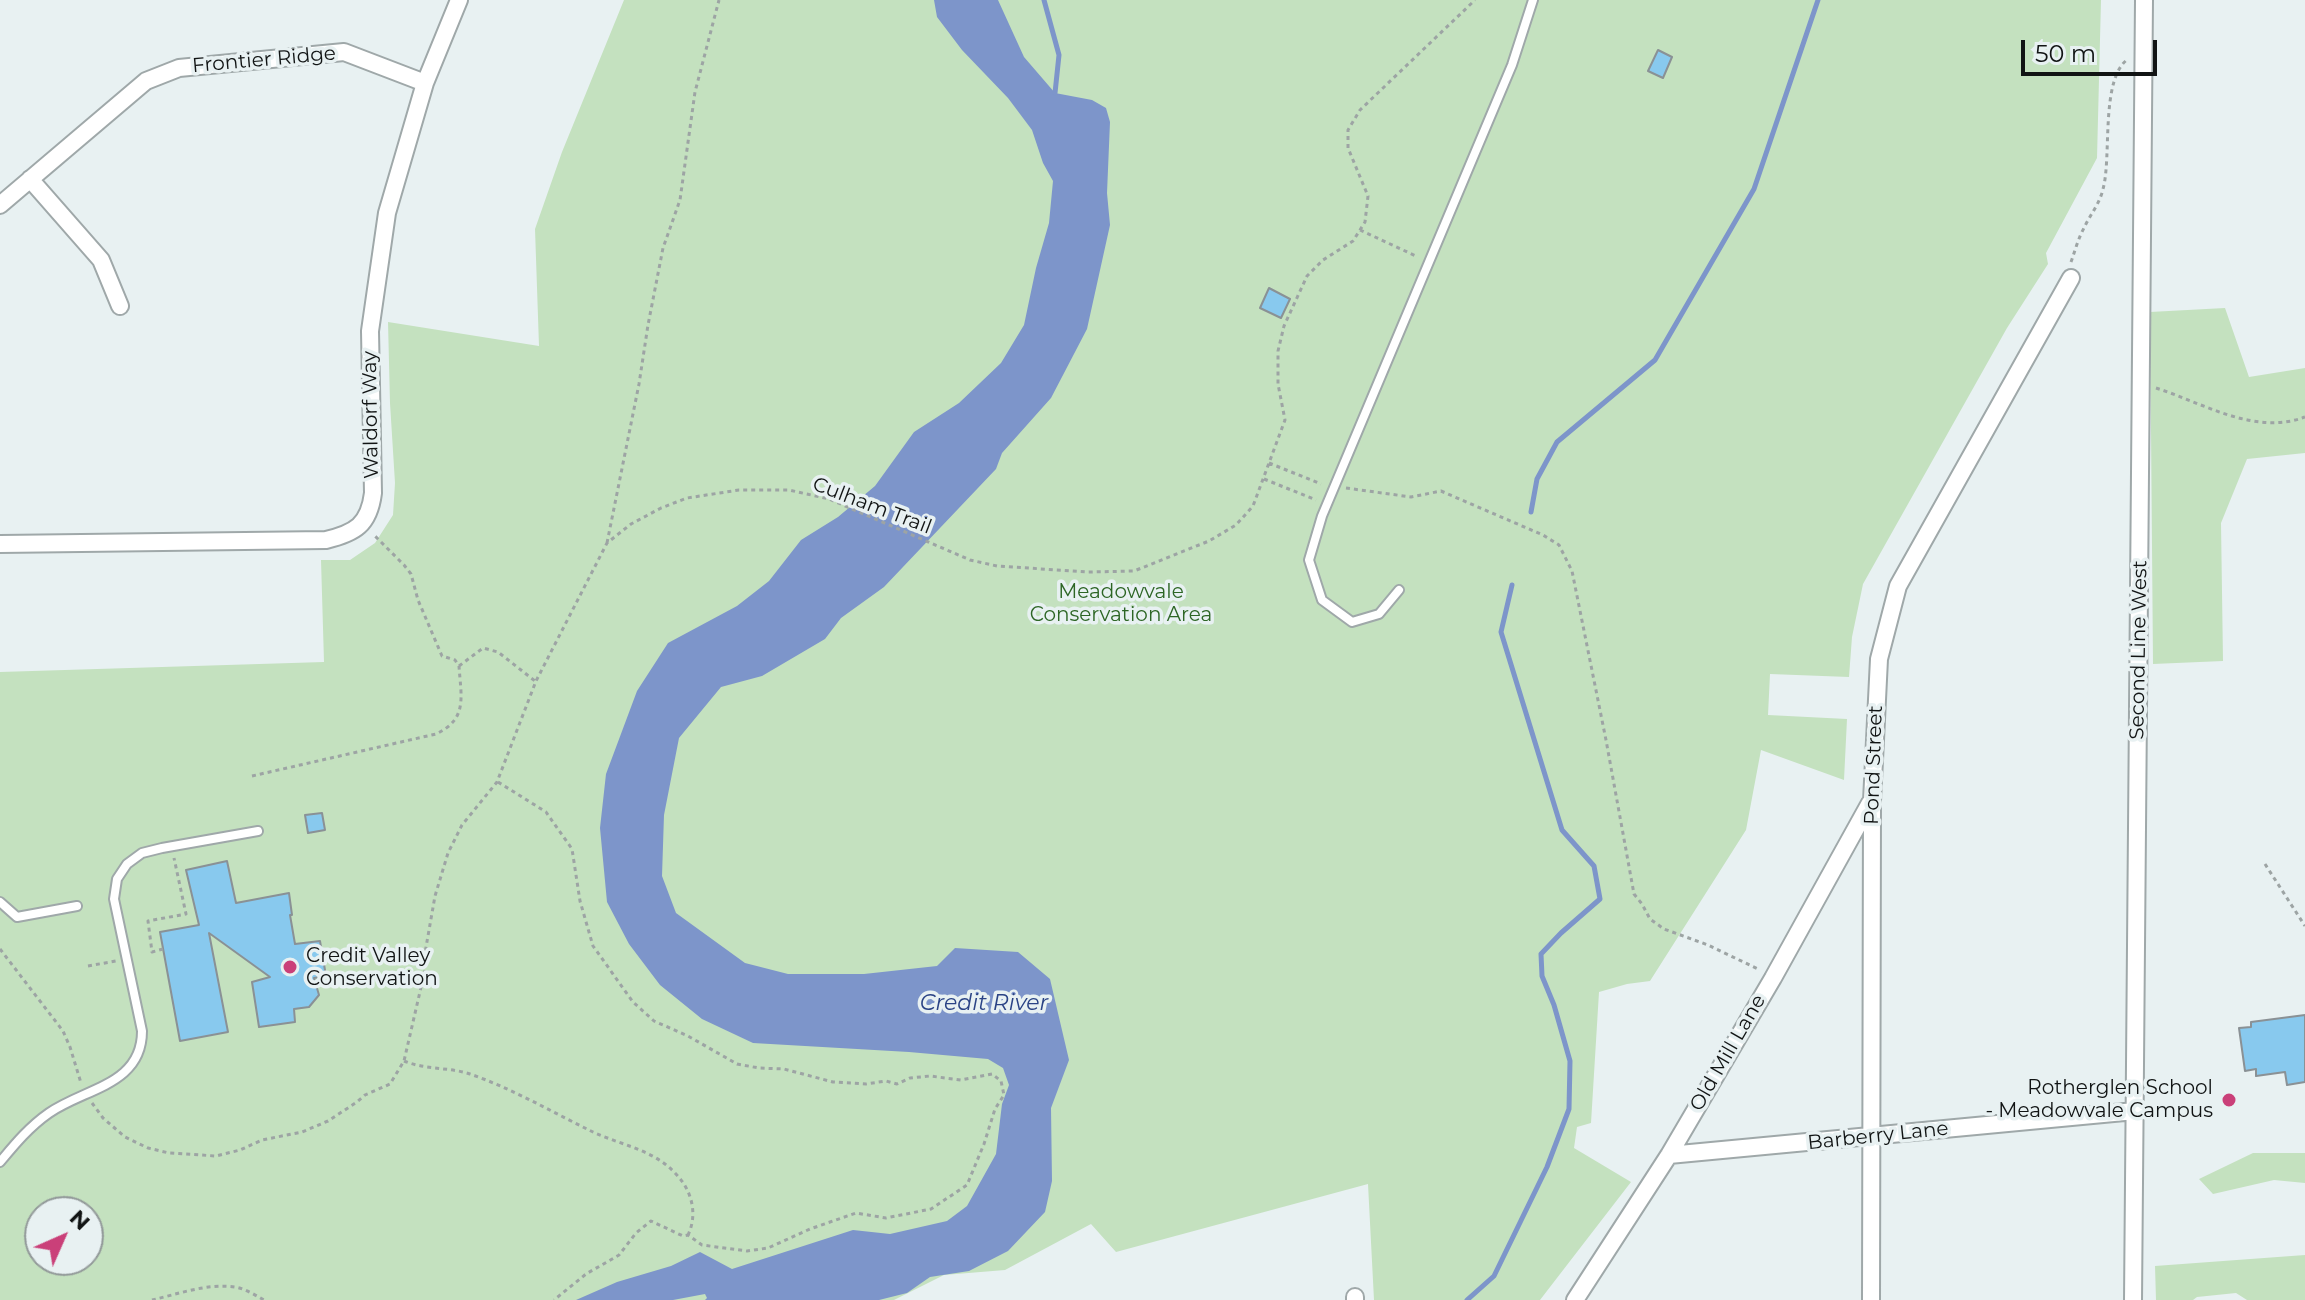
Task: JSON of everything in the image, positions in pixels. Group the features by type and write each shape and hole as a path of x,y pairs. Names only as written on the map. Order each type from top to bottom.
{"street":[{"name":"Waldorf Way","path":"362,524 371,506 373,493 370,331 387,213 425,83 459,0"},
{"name":"Second Line West","path":"2133,1300 2144,0"},
{"name":"Frontier Ridge","path":"0,205 146,81 179,68 344,52 425,83"},
{"path":"30,179 101,260 120,306"},
{"name":"Pond Street","path":"1871,1300 1872,801 1879,659 1898,586 2071,278"},
{"path":"0,544 326,540 345,535 362,524"},
{"name":"Old Mill Lane","path":"1575,1300 1669,1155 1872,801"},
{"name":"Barberry Lane","path":"1669,1155 2135,1111"}],"lane":[{"path":"1399,590 1379,614 1352,622 1322,600 1309,560 1327,505 1512,65 1533,0"},
{"path":"0,1162 22,1135 50,1112 108,1083 127,1071 137,1060 142,1046 142,1031 114,899 117,879 127,864 142,853 258,831"},
{"path":"0,902 17,917 77,906"}],"path":[{"path":"607,543 663,248 680,200 695,92 719,0"},
{"path":"1429,262 1360,230 1365,222 1368,196 1348,148 1348,130 1360,110 1475,0"},
{"path":"2071,278 2069,268 2083,229 2103,192 2110,105 2118,69 2130,57 2144,54"},
{"name":"Culham Trail","path":"89,1100 103,1118 125,1137 148,1148 169,1153 216,1156 262,1140 302,1132 328,1121 365,1095 390,1084 404,1061 425,970 435,896 448,853 462,825 497,782 536,681 607,543 631,524 661,508 687,498 739,490 789,490 829,499 970,560 997,566 1088,572 1134,571 1209,541 1236,525 1253,506 1285,420 1278,384 1278,351 1284,326 1307,276 1323,260 1353,241 1360,230"},
{"path":"2141,384 2261,424 2305,417"},
{"path":"1269,463 1334,488 1411,497 1441,491 1543,535 1559,545 1572,571 1634,894 1650,919 1664,929 1732,955 1773,978"},
{"path":"1263,478 1327,505"},
{"path":"252,776 436,734 451,727 461,707 459,666 455,660 442,656 418,600 411,574 362,524"},
{"path":"459,666 483,648 498,652 536,681"},
{"path":"497,782 546,812 572,849 580,901 593,946 633,1002 654,1021 737,1064 784,1069 833,1082 866,1084 886,1081 897,1084 910,1078 930,1076 961,1080 992,1074 1001,1081 1004,1095 995,1109 967,1185 931,1209 886,1218 856,1213 768,1248 747,1251 702,1245 688,1235 683,1236 651,1221 636,1233 619,1255 586,1274 554,1300"},
{"path":"163,949 152,952 148,921 186,914 172,846"},
{"path":"2265,864 2305,926"},
{"path":"0,949 63,1031 80,1082"},
{"path":"404,1061 418,1067 468,1073 659,1160 676,1173 688,1191 693,1219 688,1235"},
{"path":"152,1300 233,1286 264,1300"}],"green space":[{"name":"Meadowvale Conservation Area","path":"624,0 2101,0 2097,158 2046,253 2048,264 2007,328 1863,584 1852,637 1849,677 1770,674 1768,715 1847,719 1844,780 1761,750 1746,830 1650,981 1599,992 1591,1123 1577,1127 1574,1148 1631,1182 1540,1300 1374,1300 1368,1184 1116,1252 1091,1224 1005,1270 944,1275 894,1300 0,1300 0,672 324,662 321,560 350,560 375,543 393,515 395,483 388,322 539,346 535,229 562,152"},
{"path":"2225,308 2249,377 2305,368 2305,453 2247,459 2221,523 2223,661 2153,664 2150,312"},
{"path":"2253,1153 2305,1153 2305,1183 2274,1180 2213,1194 2199,1179"},
{"path":"2305,1255 2305,1300 2247,1300 2236,1293 2193,1300 2156,1300 2155,1266"}],"water":[{"name":"Credit River","path":"934,0 998,0 1024,57 1055,93 1092,100 1106,108 1110,122 1107,193 1110,225 1087,329 1051,398 1002,453 996,469 884,587 841,618 825,639 762,676 721,687 679,738 664,815 662,876 676,913 745,963 788,974 864,974 937,966 955,948 1018,952 1050,979 1069,1060 1051,1108 1052,1181 1045,1212 1008,1251 969,1271 930,1277 907,1293 879,1300 705,1300 705,1294 673,1300 576,1300 617,1282 671,1266 700,1252 732,1269 853,1230 890,1234 947,1221 967,1206 996,1154 1002,1104 1009,1085 1003,1068 988,1059 753,1043 702,1019 660,985 629,944 607,902 600,828 606,774 637,691 668,643 737,606 769,581 801,540 838,517 875,486 914,432 959,403 1001,363 1024,325 1049,223 1053,181 1032,130 937,17"}],"building":[{"path":"1658,50 1672,57 1663,78 1648,71"},
{"path":"1269,288 1290,299 1281,318 1260,308"},
{"path":"322,813 325,830 308,833 305,815"},
{"name":"Credit Valley Conservation","path":"227,861 236,903 289,893 295,944 320,941 326,976 314,978 319,995 309,1007 294,1009 295,1022 259,1027 252,982 270,977 209,933 228,1032 180,1041 160,932 199,925 186,870"},
{"path":"2305,1015 2305,1082 2287,1085 2285,1072 2256,1076 2256,1069 2245,1071 2239,1028 2251,1027 2251,1022"}],"waterway":[{"path":"1044,0 1059,55 1055,93"},
{"path":"1531,512 1537,479 1557,442 1655,360 1754,189 1818,0"},
{"path":"1467,1300 1494,1276 1547,1167 1569,1109 1570,1061 1542,976 1541,954 1600,899 1594,866 1562,830 1501,632 1512,585"}],"place":[{"name":"Credit Valley Conservation","path":"290,967"},
{"name":"Rotherglen School - Meadowvale Campus","path":"2229,1100"}]}
